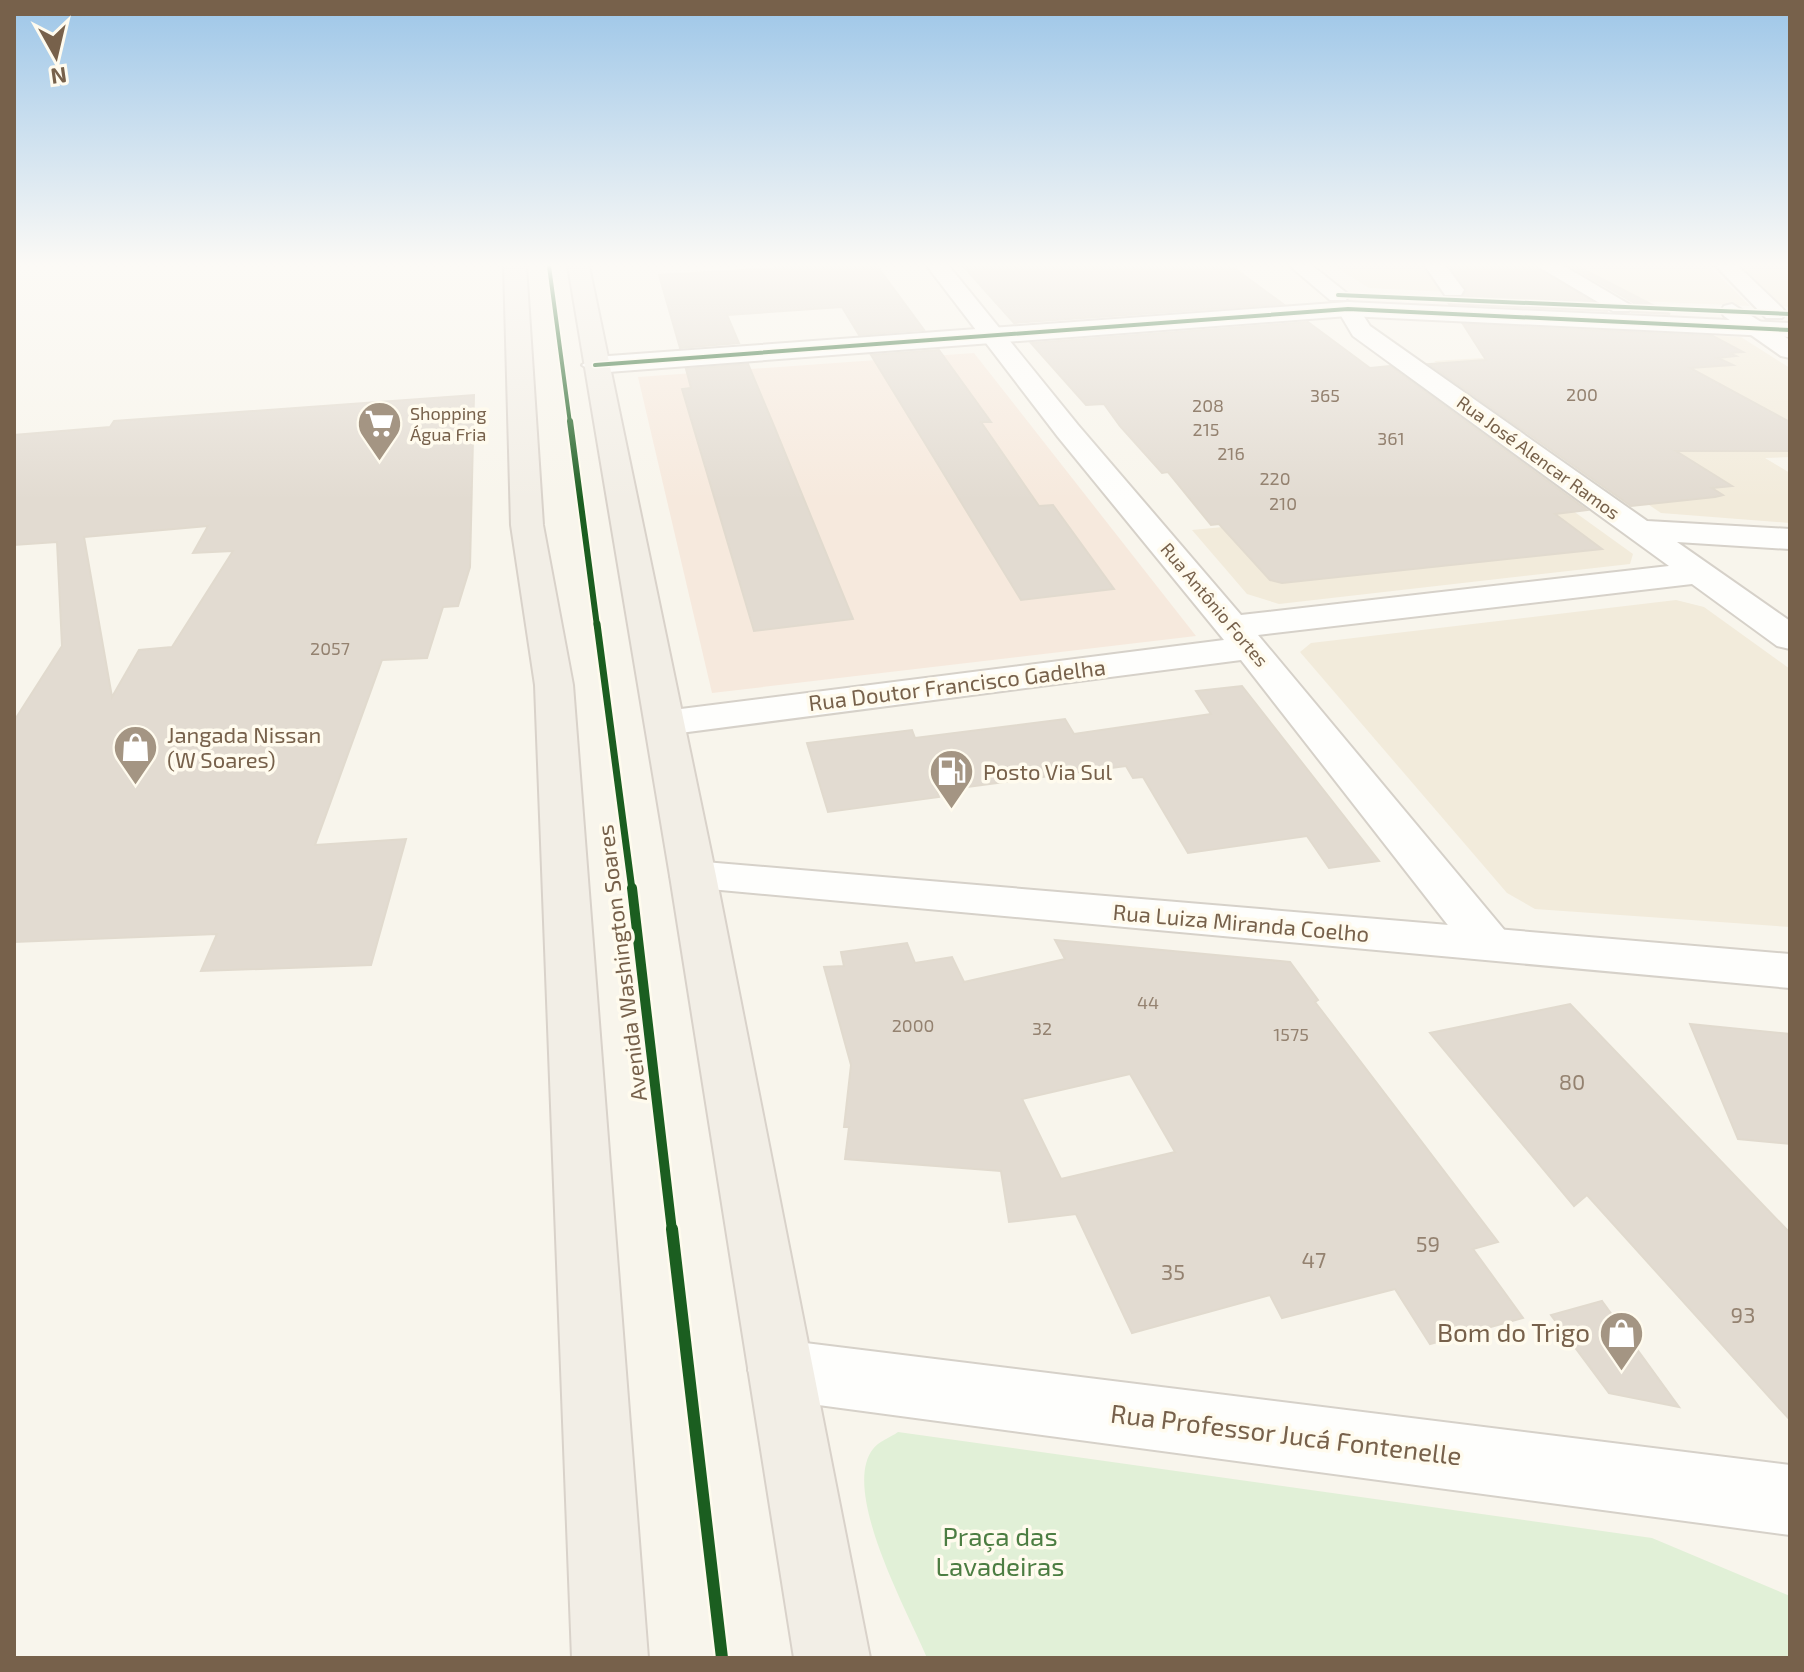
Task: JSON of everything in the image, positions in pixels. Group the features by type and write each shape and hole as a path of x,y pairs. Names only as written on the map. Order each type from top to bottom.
{"highway":[{"name":"Avenida Washington Soares","path":"519,344 527,525 554,685 610,1658"},
{"path":"591,344 665,723 832,1658"}],"street":[{"path":"595,365 863,344"},
{"name":"Rua Antônio Fortes","path":"999,344 1489,944"},
{"name":"Rua José Alencar Ramos","path":"1379,344 1790,638"},
{"path":"1638,530 1790,539"},
{"name":"Rua Doutor Francisco Gadelha","path":"665,723 1699,573"},
{"name":"Rua Luiza Miranda Coelho","path":"693,876 1790,971"},
{"name":"Rua Professor Jucá Fontenelle","path":"781,1370 1790,1500"}],"shaded area":[{"path":"1568,344 1752,344 1790,368 1790,457 1765,458 1790,473 1790,523 1661,513 1434,361 1581,352"},
{"path":"974,353 1196,636 712,693 638,377"},
{"path":"1480,444 1633,554 1630,564 1279,604 1247,594 1192,530 1377,512"},
{"path":"1676,600 1704,607 1790,669 1790,927 1535,909 1507,893 1300,652 1311,643"}],"green space":[{"name":"Praça das Lavadeiras","path":"898,1432 1652,1538 1790,1596 1790,1658 927,1658 881,1553 865,1493 865,1468 873,1449"}],"building":[{"path":"679,344 727,344 680,348"},
{"path":"1032,344 1338,344 1370,368 1390,366 1587,510 1555,514 1602,549 1282,583 1270,580 1219,524 1211,525 1168,472 1162,473 1104,404 1086,405"},
{"path":"1476,344 1728,344 1743,352 1718,358 1733,365 1690,368 1790,422 1790,451 1676,451 1732,486 1712,488 1723,495 1715,497 1631,506 1429,364 1486,360"},
{"path":"939,350 991,422 981,422 1039,506 1053,505 1114,589 1021,600 871,355"},
{"path":"748,364 853,619 754,631 682,389 691,388 686,369"},
{"path":"474,395 470,567 458,606 443,607 427,658 382,660 315,845 406,839 371,965 201,971 217,934 14,942 14,721 62,646 57,542 14,545 14,435 110,427 114,421","holes":["208,526 193,553 233,551 172,647 139,650 112,697 84,537"]},
{"path":"1242,686 1379,861 1329,868 1307,836 1188,853 1143,777 1133,778 1126,766 937,791 939,797 828,812 807,743 912,730 915,738 1065,719 1074,734 1211,714 1196,691"},
{"path":"1055,940 1290,962 1318,1000 1315,1002 1498,1242 1473,1249 1523,1318 1430,1344 1395,1289 1282,1318 1270,1295 1132,1333 1076,1214 1009,1222 1001,1171 845,1159 849,1127 844,1127 851,1065 824,967 844,966 841,952 907,943 915,963 952,957 964,982 1065,959","holes":["1130,1074 1175,1152 1061,1179 1022,1099"]},
{"path":"1570,1004 1790,1233 1790,1420 1587,1195 1574,1206 1430,1033"},
{"path":"1690,1024 1790,1034 1790,1144 1738,1139"},
{"path":"1602,1301 1679,1407 1609,1393 1551,1315"}],"cycle path":[{"path":"559,344 635,912 722,1658"},
{"path":"595,365 877,344"}],"place":[{"name":"Shopping Água Fria","path":"379,463"},
{"name":"Jangada Nissan (W Soares)","path":"136,787"},
{"name":"Posto Via Sul","path":"952,811"},
{"name":"Bom do Trigo","path":"1621,1372"}]}
